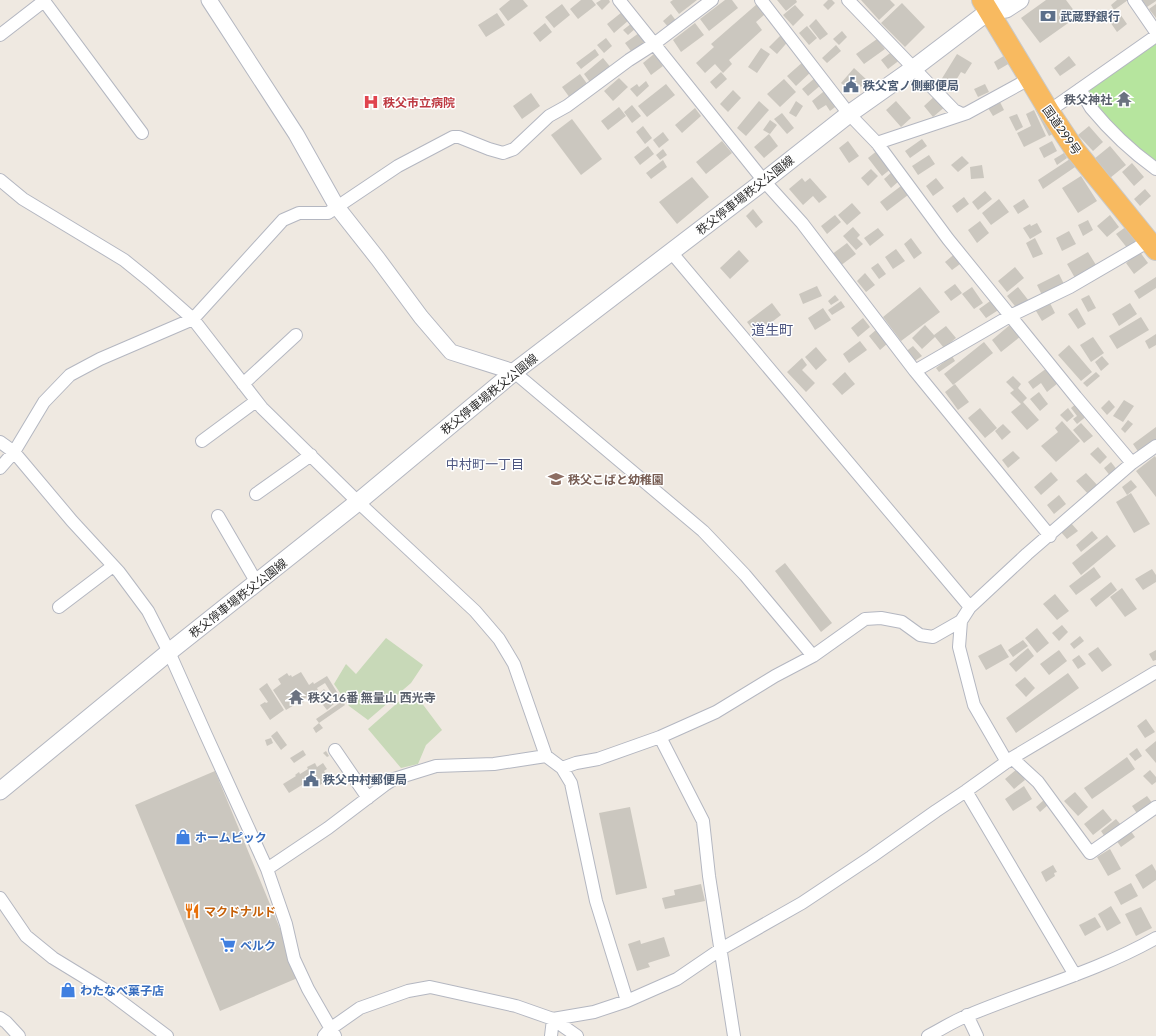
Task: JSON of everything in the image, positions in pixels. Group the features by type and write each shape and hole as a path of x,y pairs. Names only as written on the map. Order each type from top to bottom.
{"highway":[{"name":"国道299号","path":"989,4 1048,111 1075,150 1152,246"}],"main road":[{"name":"秩父停車場秩父公園線","path":"0,791 169,652 257,584 358,502 514,372 764,181 848,114 914,68 989,4 1006,9 1020,0"}],"street":[{"path":"209,0 296,134 337,207 421,317 451,352 514,372 703,531 745,576 813,656"},
{"path":"619,0 764,181 802,223 915,371 1050,536"},
{"path":"0,468 14,452 44,402 70,375 100,359 193,319 283,220 299,213 328,213 398,166 453,137 459,137 503,153 514,149 549,116 567,106 629,60 654,44 712,0"},
{"path":"761,0 848,114 877,143 948,239 1132,463"},
{"path":"848,0 954,110 962,114"},
{"path":"1134,0 1156,32"},
{"path":"0,35 44,1 142,133"},
{"path":"1048,111 1156,36"},
{"path":"877,143 967,113 1029,79"},
{"path":"1080,89 1090,107 1121,140 1142,159 1156,169"},
{"path":"0,180 23,199 124,260 193,319 262,408 358,502 475,611 499,639 514,664 546,756 562,768 570,783 596,901 627,1001"},
{"path":"915,371 1010,316 1152,246"},
{"path":"671,252 970,607"},
{"path":"244,384 296,335"},
{"path":"202,441 256,401"},
{"path":"0,442 14,452 72,521 113,566 148,611 169,652 267,869 286,924 294,959 330,1034 360,1008 408,991 430,987 516,1006 553,1019 577,1036"},
{"path":"562,768 576,763 598,759 660,737 716,712 775,676 813,656 865,619 881,618 902,622 920,635 933,637 961,621 970,607 1027,554 1050,536 1132,463 1156,446"},
{"path":"256,494 311,456"},
{"path":"218,516 257,584"},
{"path":"58,607 113,566"},
{"path":"961,621 959,648 974,705 1010,760 1038,782 1090,852 1156,807"},
{"path":"553,1019 594,1012 627,1001 677,978 721,948 802,904 1010,760 1156,672"},
{"path":"660,737 703,821 709,876 734,1036"},
{"path":"335,750 368,798"},
{"path":"267,869 328,828 394,779 436,766 494,764 546,756"},
{"path":"966,791 1075,975"},
{"path":"0,898 26,936 53,958 106,991 167,1036"},
{"path":"928,1036 967,1015 1075,975 1156,938"},
{"path":"967,1015 977,1036"},
{"path":"0,1018 6,1022 19,1036"},
{"path":"552,1036 553,1019"}],"green space":[{"name":"秩父神社","path":"1156,43 1156,163 1119,132 1088,94 1090,87"},
{"path":"386,638 423,665 411,683 368,720 349,706 334,684 346,664 356,674"},
{"path":"412,690 442,730 426,745 418,764 401,768 368,729"}],"building":[{"path":"510,0 523,0 528,6 508,21 499,9"},
{"path":"581,0 592,0 596,5 578,19 570,9"},
{"path":"601,0 609,0 610,2 602,10 596,3"},
{"path":"673,0 697,0 679,14 670,2"},
{"path":"725,0 732,0 738,8 709,31 700,19"},
{"path":"777,0 796,0 797,2 786,11"},
{"path":"828,0 832,0 835,3 828,10 823,5"},
{"path":"861,0 890,0 895,5 879,20"},
{"path":"1046,0 1066,0 1078,16 1040,43 1021,18"},
{"path":"1117,0 1128,0 1114,10 1111,5"},
{"path":"1142,0 1156,0 1156,1 1147,7"},
{"path":"902,3 925,27 905,47 881,23"},
{"path":"562,4 570,15 554,28 545,17"},
{"path":"757,4 765,14 756,22 762,30 729,60 732,64 723,73 715,64 705,73 696,63 714,47 711,44"},
{"path":"1156,4 1156,18 1149,9"},
{"path":"795,5 804,15 793,26 783,15"},
{"path":"1118,11 1127,24 1117,32 1108,19"},
{"path":"622,12 629,20 614,33 607,24"},
{"path":"497,13 505,25 486,37 478,25"},
{"path":"671,14 677,22 670,29 663,21"},
{"path":"816,19 828,34 820,40 809,26"},
{"path":"545,23 552,32 540,42 533,33"},
{"path":"632,23 636,28 628,35 623,30"},
{"path":"695,23 704,35 681,52 673,40"},
{"path":"807,26 817,38 809,45 799,33"},
{"path":"785,31 792,37 777,54 769,47"},
{"path":"842,31 847,37 839,45 833,39"},
{"path":"639,33 647,43 633,54 625,43"},
{"path":"606,38 612,46 604,53 597,45"},
{"path":"877,39 885,49 864,64 856,54"},
{"path":"836,45 841,51 827,63 822,58"},
{"path":"761,48 770,54 757,73 748,67"},
{"path":"595,49 599,55 581,69 576,63"},
{"path":"894,50 901,59 888,69 881,60"},
{"path":"1010,52 1015,60 998,70 994,62"},
{"path":"654,54 663,66 651,75 643,63"},
{"path":"957,54 972,63 965,74 961,72 952,87 941,80"},
{"path":"1069,56 1076,65 1060,76 1054,68"},
{"path":"603,58 612,69 592,85 584,74"},
{"path":"804,61 813,70 796,86 787,76"},
{"path":"854,68 867,80 861,87 858,84 851,92 841,83"},
{"path":"721,72 727,79 716,89 710,82"},
{"path":"580,74 588,85 570,98 562,87"},
{"path":"816,77 822,84 808,96 802,89"},
{"path":"619,78 628,87 613,101 604,91"},
{"path":"784,79 796,92 780,107 767,94"},
{"path":"646,81 649,86 637,97 630,89 637,84 639,87"},
{"path":"666,84 675,95 647,117 638,106"},
{"path":"985,84 989,92 978,97 974,89"},
{"path":"828,88 839,104 830,111 826,105 818,110 812,101"},
{"path":"733,90 741,98 728,112 720,104"},
{"path":"531,93 540,106 522,119 513,106"},
{"path":"937,94 947,105 933,117 924,106"},
{"path":"759,101 769,110 746,136 737,128"},
{"path":"796,101 803,106 796,117 789,113"},
{"path":"896,101 911,118 901,127 886,110"},
{"path":"1000,102 1004,110 993,116 988,108"},
{"path":"632,105 641,116 632,123 624,112"},
{"path":"1044,105 1058,131 1049,136 1035,109"},
{"path":"619,107 626,116 608,130 601,121"},
{"path":"695,108 701,116 682,133 675,125"},
{"path":"1034,110 1046,136 1024,147 1017,133 1031,126 1026,114"},
{"path":"782,113 794,128 787,134 774,119"},
{"path":"1017,114 1023,127 1016,131 1009,117"},
{"path":"572,119 602,159 581,175 551,135"},
{"path":"770,120 777,125 770,134 763,130"},
{"path":"643,126 652,138 645,144 636,132"},
{"path":"1089,126 1103,142 1093,151 1078,135"},
{"path":"663,132 669,140 659,148 653,140"},
{"path":"769,134 778,146 764,158 754,147"},
{"path":"922,139 927,146 910,158 905,151"},
{"path":"722,141 732,153 706,174 696,162"},
{"path":"848,141 859,156 849,163 839,148"},
{"path":"1052,141 1057,151 1044,158 1039,148"},
{"path":"648,146 654,154 640,165 634,157"},
{"path":"1110,146 1126,165 1110,178 1094,159"},
{"path":"663,149 667,155 660,160 656,155"},
{"path":"878,150 892,168 882,176 868,158"},
{"path":"1064,153 1067,158 1057,165 1054,159"},
{"path":"929,155 935,164 918,175 912,166"},
{"path":"962,156 969,163 958,172 951,165"},
{"path":"1073,157 1078,165 1043,189 1038,180"},
{"path":"663,160 667,167 651,179 646,173"},
{"path":"1132,163 1144,177 1134,186 1122,172"},
{"path":"982,165 984,178 971,179 970,167"},
{"path":"871,169 878,176 868,186 861,178"},
{"path":"892,172 899,181 891,188 884,179"},
{"path":"1081,176 1097,201 1078,213 1062,188"},
{"path":"692,177 709,197 677,224 659,202"},
{"path":"802,178 805,182 810,178 827,197 819,203 813,196 803,205 789,189"},
{"path":"936,178 944,188 933,196 926,186"},
{"path":"901,186 908,195 887,211 880,202"},
{"path":"1145,189 1151,196 1140,206 1134,199"},
{"path":"985,191 992,199 978,210 972,202"},
{"path":"964,197 969,204 957,213 952,206"},
{"path":"999,199 1009,212 991,225 982,213"},
{"path":"1024,199 1029,207 1018,214 1013,206"},
{"path":"852,203 861,213 847,225 838,215"},
{"path":"753,209 763,222 756,228 746,216"},
{"path":"835,215 841,222 827,234 821,226"},
{"path":"1110,215 1119,227 1107,237 1097,226"},
{"path":"1088,220 1093,230 1083,236 1078,225"},
{"path":"980,221 989,233 977,243 968,230"},
{"path":"1037,223 1042,232 1030,239 1023,228 1030,224 1031,226"},
{"path":"1127,226 1139,241 1128,249 1116,234"},
{"path":"853,227 860,235 857,238 863,244 856,250 843,236"},
{"path":"878,228 884,235 870,246 864,238"},
{"path":"1069,231 1076,244 1062,251 1056,238"},
{"path":"911,238 922,253 914,259 904,244"},
{"path":"1035,238 1043,254 1033,258 1026,243"},
{"path":"847,243 856,254 840,266 831,255"},
{"path":"896,249 905,261 893,269 885,257"},
{"path":"739,250 749,261 730,279 720,268"},
{"path":"957,252 964,261 952,270 945,262"},
{"path":"1088,252 1096,265 1075,278 1067,264"},
{"path":"1140,252 1148,263 1134,274 1126,263"},
{"path":"878,263 886,274 879,279 871,268"},
{"path":"1015,267 1024,278 1007,292 998,281"},
{"path":"865,273 875,285 866,292 857,281"},
{"path":"1059,274 1064,284 1042,295 1037,285"},
{"path":"1156,277 1156,288 1139,299 1134,291"},
{"path":"955,284 962,293 951,301 944,292"},
{"path":"817,286 822,296 803,304 799,294"},
{"path":"920,287 940,312 901,341 883,317"},
{"path":"972,287 983,303 974,309 962,294"},
{"path":"1018,287 1029,301 1018,310 1007,296"},
{"path":"835,295 839,300 831,305 828,301"},
{"path":"1089,295 1096,308 1088,312 1081,299"},
{"path":"993,299 1000,309 986,318 979,309"},
{"path":"841,301 845,307 832,315 828,310"},
{"path":"772,303 781,315 756,334 747,322"},
{"path":"1050,303 1055,313 1042,321 1036,311"},
{"path":"1130,303 1137,314 1119,326 1112,314"},
{"path":"823,308 831,320 815,330 808,318"},
{"path":"1077,308 1086,324 1078,329 1068,314"},
{"path":"1141,317 1149,330 1117,349 1109,336"},
{"path":"863,318 870,327 858,337 851,328"},
{"path":"1011,324 1021,336 1001,352 992,340"},
{"path":"925,325 934,335 946,326 956,338 944,348 935,337 922,349 912,338"},
{"path":"877,329 888,343 880,350 869,336"},
{"path":"1156,334 1156,345 1149,349 1145,341"},
{"path":"1093,337 1104,353 1091,362 1080,345"},
{"path":"860,341 867,350 849,363 843,354"},
{"path":"984,342 993,353 953,385 944,374"},
{"path":"1069,345 1092,372 1081,381 1058,355"},
{"path":"913,346 922,356 912,363 904,353"},
{"path":"816,347 827,360 816,370 805,357"},
{"path":"952,356 955,361 939,372 936,368"},
{"path":"1102,356 1109,364 1101,371 1095,362"},
{"path":"802,358 807,365 802,370 815,383 806,392 787,372"},
{"path":"1047,368 1058,383 1047,392 1041,383 1033,389 1028,382"},
{"path":"845,372 855,384 842,395 832,384"},
{"path":"1096,372 1100,376 1087,387 1083,383"},
{"path":"1013,376 1021,384 1018,388 1027,398 1023,402 1039,420 1027,430 1011,412 1021,404 1010,393 1014,390 1006,382"},
{"path":"955,384 969,402 958,410 945,392"},
{"path":"1039,392 1048,404 1040,411 1030,399"},
{"path":"1109,400 1115,407 1107,415 1101,408"},
{"path":"1124,400 1134,406 1123,422 1113,416"},
{"path":"1078,402 1088,415 1077,424 1073,419 1077,416 1071,408"},
{"path":"980,408 997,428 985,438 968,418"},
{"path":"1068,408 1074,416 1067,422 1060,415"},
{"path":"1128,420 1133,424 1125,433 1121,429"},
{"path":"1062,421 1080,441 1056,462 1041,446 1058,432 1055,428"},
{"path":"1081,423 1093,436 1084,443 1073,430"},
{"path":"1003,424 1011,432 1002,440 995,431"},
{"path":"1156,427 1156,440 1139,453 1133,444"},
{"path":"1098,447 1107,457 1100,464 1090,454"},
{"path":"1013,451 1020,458 1008,468 1002,460"},
{"path":"1155,456 1156,458 1156,497 1136,471"},
{"path":"1111,462 1118,471 1111,477 1104,468"},
{"path":"1051,472 1058,480 1041,495 1034,487"},
{"path":"1086,473 1099,487 1089,495 1076,481"},
{"path":"1131,480 1137,487 1127,495 1122,487"},
{"path":"1131,493 1150,524 1134,533 1116,502"},
{"path":"1059,495 1066,504 1054,514 1047,505"},
{"path":"1071,523 1078,531 1067,539 1061,532"},
{"path":"1092,531 1098,538 1081,552 1076,545"},
{"path":"1107,535 1116,546 1081,575 1072,563"},
{"path":"785,563 832,623 821,632 775,571"},
{"path":"1094,567 1101,577 1076,595 1069,586"},
{"path":"1152,569 1156,575 1156,582 1143,590 1135,579"},
{"path":"1111,582 1117,590 1096,607 1090,599"},
{"path":"1122,588 1137,609 1125,617 1110,597"},
{"path":"1055,594 1069,611 1057,620 1043,604"},
{"path":"1062,625 1068,632 1059,641 1052,633"},
{"path":"1037,628 1049,643 1037,653 1025,638"},
{"path":"1080,636 1084,641 1074,649 1070,644"},
{"path":"1023,640 1028,646 1013,657 1008,650"},
{"path":"1001,644 1009,657 986,670 978,656"},
{"path":"1098,647 1112,665 1102,672 1088,654"},
{"path":"1028,648 1034,656 1016,672 1009,664"},
{"path":"1059,650 1067,661 1049,675 1040,664"},
{"path":"1156,650 1156,660 1153,661 1149,654"},
{"path":"1079,655 1086,664 1078,669 1072,660"},
{"path":"301,672 309,685 313,682 314,684 327,676 345,705 319,723 316,719 338,704 325,683 317,688 318,690 304,699 305,701 301,704 297,706 296,704 286,710 273,690 281,684 278,679 287,673 292,677"},
{"path":"1068,673 1079,688 1016,733 1006,718"},
{"path":"1025,677 1035,688 1026,697 1015,685"},
{"path":"267,683 284,710 270,720 260,705 268,702 259,689"},
{"path":"324,689 330,697 321,704 316,696"},
{"path":"330,699 334,704 327,710 323,705"},
{"path":"1146,719 1155,732 1145,738 1137,726"},
{"path":"319,723 323,728 316,733 313,728"},
{"path":"277,731 287,745 281,750 271,736"},
{"path":"271,738 273,743 267,746 265,740"},
{"path":"1156,741 1156,763 1145,750"},
{"path":"1137,748 1142,756 1135,761 1129,754"},
{"path":"303,750 306,755 294,763 290,758"},
{"path":"326,751 329,756 327,757 323,753"},
{"path":"1127,757 1135,769 1092,799 1084,788"},
{"path":"315,763 317,767 323,763 327,769 324,771 329,779 320,785 315,777 289,793 283,784 296,776 295,775 299,772 300,774 308,769 307,767"},
{"path":"1017,769 1025,780 1014,789 1005,779"},
{"path":"1150,770 1156,777 1156,782 1152,785 1143,776"},
{"path":"215,771 300,977 220,1011 135,805"},
{"path":"1024,786 1032,799 1013,811 1005,799"},
{"path":"1075,792 1088,807 1078,816 1064,801"},
{"path":"1147,796 1153,804 1138,815 1132,806"},
{"path":"1045,799 1049,804 1040,812 1036,807"},
{"path":"630,807 647,888 616,895 599,813"},
{"path":"1103,809 1112,820 1093,835 1084,824"},
{"path":"1116,819 1121,825 1105,837 1101,831"},
{"path":"1130,830 1135,837 1121,847 1116,840"},
{"path":"1110,849 1121,869 1108,876 1097,857"},
{"path":"1152,864 1156,871 1156,880 1143,889 1135,875"},
{"path":"1053,865 1057,872 1054,873 1055,876 1046,882 1041,872"},
{"path":"1131,883 1138,896 1121,905 1114,892"},
{"path":"701,884 705,901 665,909 662,898 675,895 674,890"},
{"path":"1111,906 1121,923 1107,931 1098,914"},
{"path":"1141,907 1152,928 1136,936 1125,914"},
{"path":"1095,917 1101,927 1085,936 1079,925"},
{"path":"664,937 670,956 648,963 650,967 637,971 628,944 640,940 641,944"}],"place":[{"name":"武蔵野銀行","path":"1048,16"},
{"name":"秩父宮ノ側郵便局","path":"851,85"},
{"name":"秩父神社","path":"1124,99"},
{"name":"秩父市立病院","path":"371,102"},
{"name":"秩父こばと幼稚園","path":"556,479"},
{"name":"秩父16番 無量山 西光寺","path":"296,697"},
{"name":"秩父中村郵便局","path":"311,779"},
{"name":"ホームピック","path":"183,837"},
{"name":"マクドナルド","path":"192,911"},
{"name":"ベルク","path":"228,945"},
{"name":"わたなべ菓子店","path":"68,990"}],"district":[{"name":"道生町","path":"772,329"},
{"name":"中村町一丁目","path":"485,464"}]}
